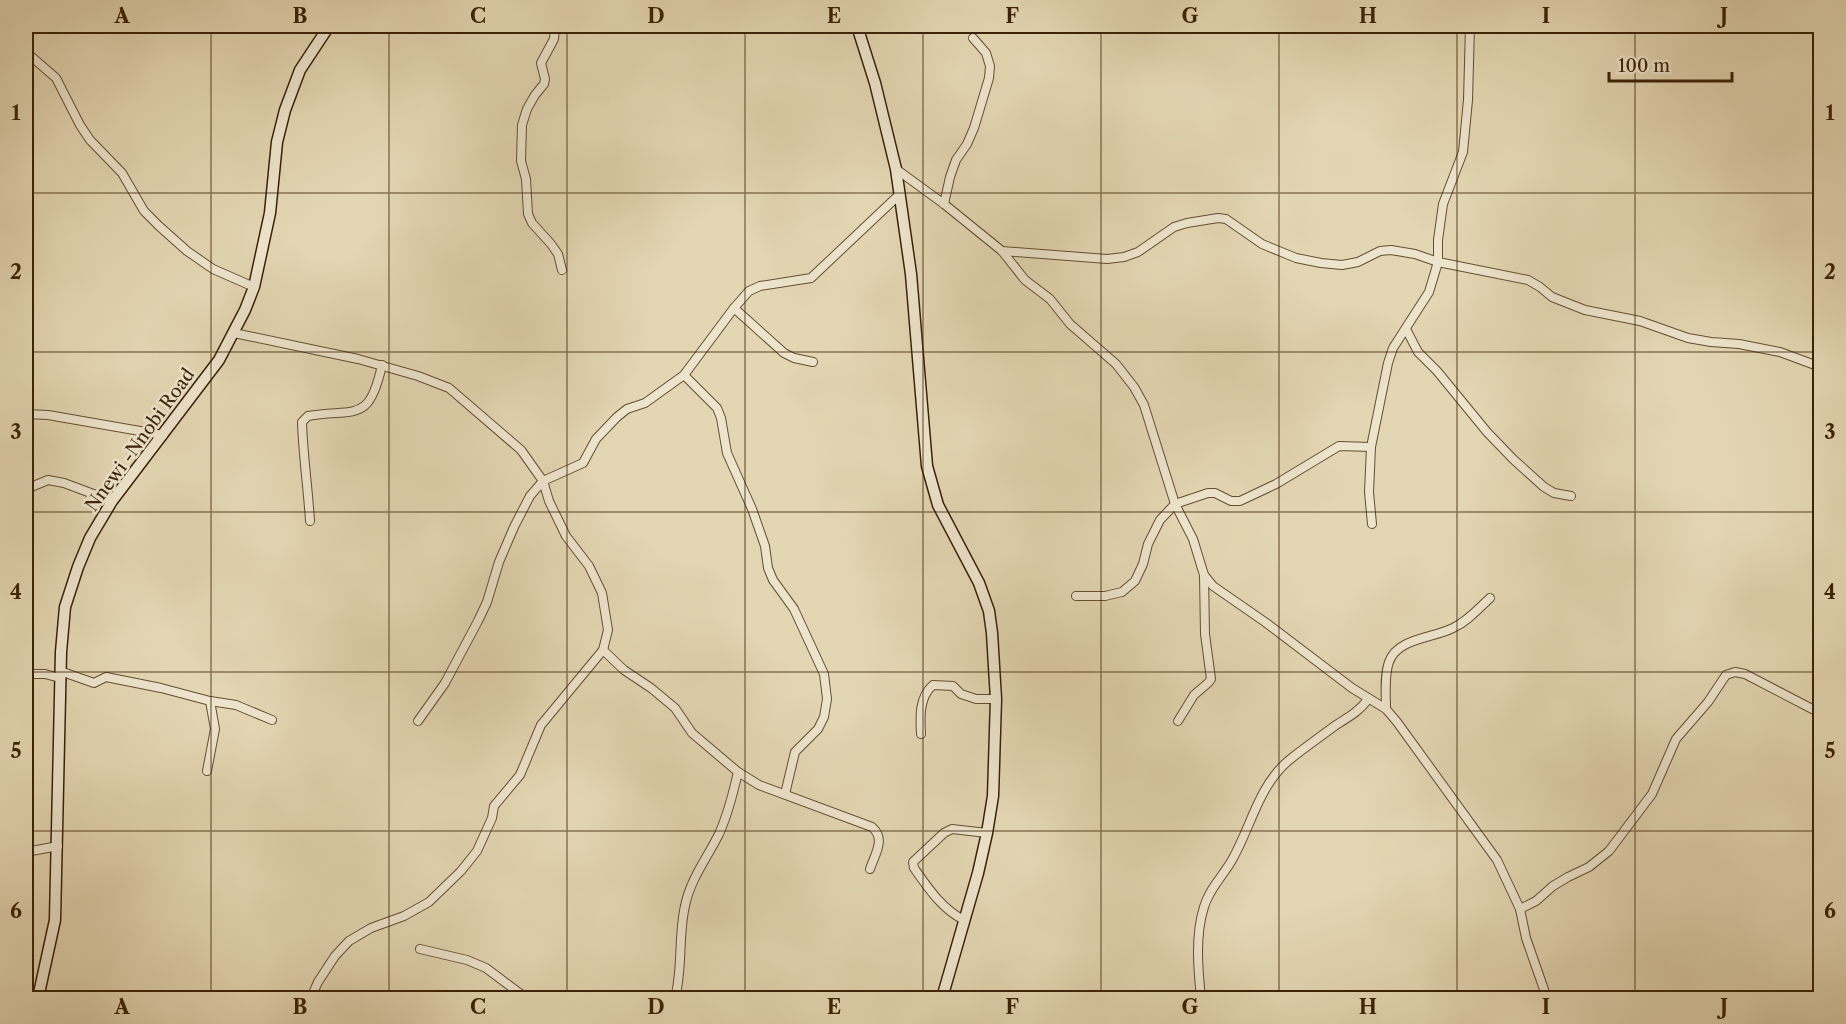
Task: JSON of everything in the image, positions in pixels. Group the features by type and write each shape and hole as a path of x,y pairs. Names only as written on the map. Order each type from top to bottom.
{"main road":[{"name":"Nnewi -Nnobi Road","path":"38,999 55,920 60,674 65,607 90,538 112,501 219,360 234,333 254,287 270,213 277,142 285,110 300,70 329,26"},
{"path":"857,26 875,83 900,194 911,274 927,466 938,505 979,583 989,611 996,699 993,796 987,833 942,999"}],"street":[{"path":"555,26 554,39 540,63 545,79 544,84 531,102 522,125 520,161 526,179 528,214 558,255 562,270"},
{"path":"1372,524 1369,492 1371,447 1388,363 1393,348 1429,292 1437,262 1443,204 1463,152 1468,100 1470,26"},
{"path":"1819,26 1821,55"},
{"path":"944,204 956,160 974,128 989,78 990,66 986,53 973,38"},
{"path":"26,52 56,78 80,125 90,140 122,173 144,211 187,251 213,269 254,287"},
{"path":"896,169 1002,251 1025,280 1050,299 1070,324 1116,364 1134,387 1144,405 1175,504 1193,539 1204,575 1205,634 1210,679 1194,696 1178,721"},
{"path":"418,721 445,683 488,602 499,562 514,527 530,496 543,481 583,463 596,439 617,417 627,409 645,403 684,375 749,291 760,286 811,278 900,194"},
{"path":"1002,251 1107,259 1124,257 1138,252 1174,227 1218,218 1226,219 1262,244 1296,258 1321,264 1342,265 1358,262 1380,251 1390,250 1415,254 1437,262 1528,280 1563,303 1585,310 1640,321 1688,338 1758,347 1821,364"},
{"path":"734,308 784,353 794,358 813,362"},
{"path":"1406,329 1418,352 1513,459 1544,487 1554,493 1571,496"},
{"path":"234,333 382,365 449,388 522,450 543,481 549,501 566,536 589,566 602,594 608,630 603,651 541,725 520,775 494,806 492,818 477,851 461,871 429,902 404,916 371,928 349,942 335,956 318,982 314,991 314,999"},
{"path":"310,521 309,494 303,457 302,422 304,418 346,414 365,406 377,388 382,365"},
{"path":"684,375 717,408 727,453 765,546 773,580 794,609 824,674 827,699 824,717 818,729 795,752 785,794"},
{"path":"26,414 163,435"},
{"path":"1076,596 1105,596 1122,591 1135,581 1143,564 1148,544 1160,520 1175,504 1208,493 1215,493 1231,501 1240,501 1276,484 1339,446 1371,447"},
{"path":"26,489 48,480 64,483 112,501"},
{"path":"1204,575 1213,586 1368,699 1386,709 1397,722 1497,861 1520,909 1526,938 1546,999"},
{"path":"1386,709 1389,663 1393,655 1405,645 1453,628 1469,618 1490,598"},
{"path":"603,651 624,670 675,708 692,733 738,772 759,785 872,827 879,832 881,840 870,869"},
{"path":"1520,909 1536,901 1553,886 1589,867 1609,851 1652,794 1676,740 1708,702 1726,675 1736,672 1745,674 1821,713"},
{"path":"26,674 60,674 94,683 106,677 236,705 272,720"},
{"path":"921,734 922,702 926,692 933,685 953,686 962,694 976,699 996,699"},
{"path":"1201,999 1199,928 1204,905 1231,862 1262,795 1286,763 1360,709 1368,699"},
{"path":"207,771 215,729 210,701"},
{"path":"675,999 680,979 685,905 697,873 730,808 738,772"},
{"path":"964,920 949,913 914,868 913,862 944,833 952,829 987,833"},
{"path":"26,852 58,846"},
{"path":"420,949 467,960 486,968 526,999"},
{"path":"1659,999 1668,999"}]}
